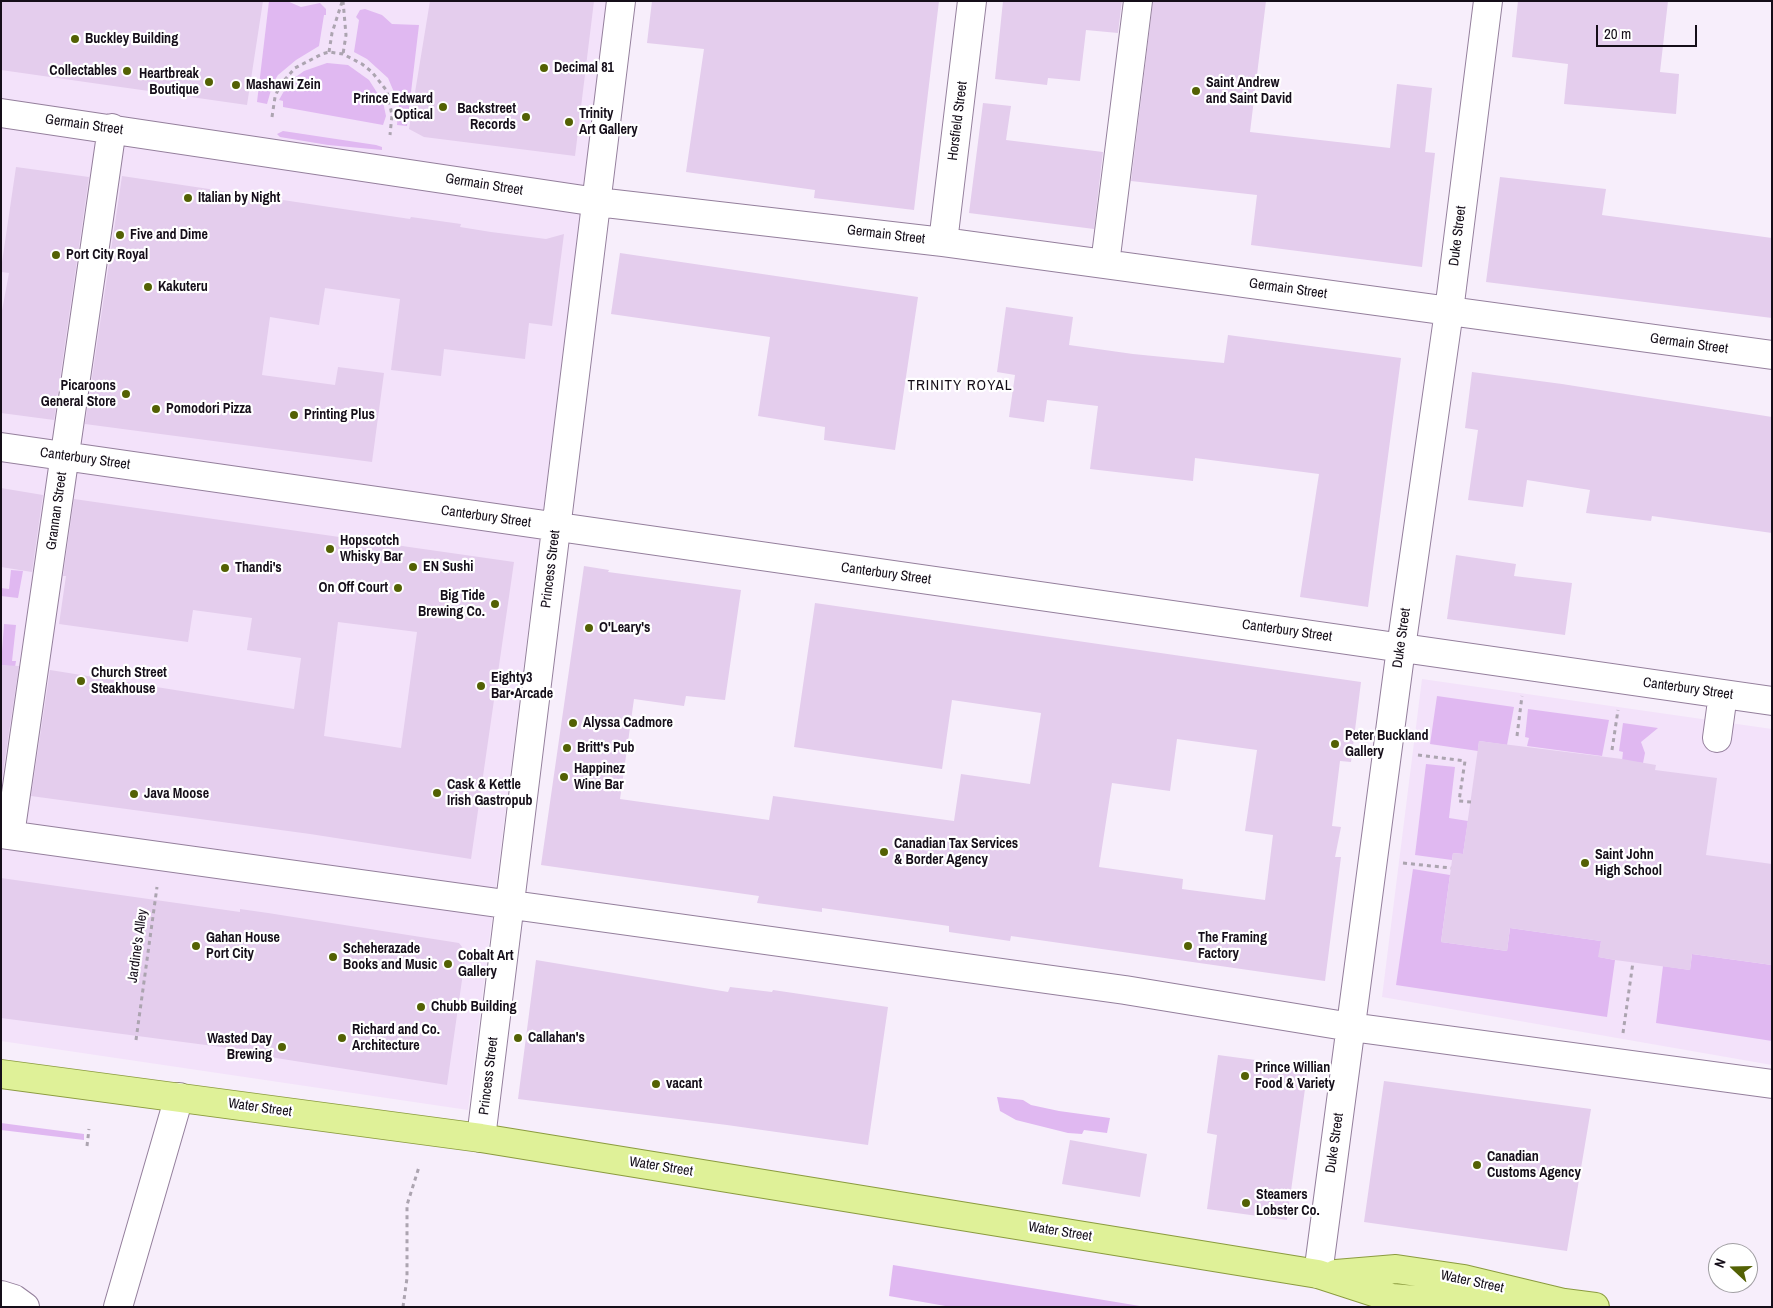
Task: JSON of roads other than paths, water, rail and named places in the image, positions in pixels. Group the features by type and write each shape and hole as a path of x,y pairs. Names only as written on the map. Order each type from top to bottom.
{"main road":[{"name":"Water Street","path":"1,1074 481,1138 1318,1274 1392,1298 1462,1304 1564,1303 1595,1307"}],"street":[{"name":"Princess Street","path":"481,1138 621,1"},
{"name":"Horsfield Street","path":"943,242 972,1"},
{"path":"1105,264 1138,1"},
{"name":"Duke Street","path":"1318,1274 1372,860 1449,311 1488,1"},
{"name":"Germain Street","path":"1,113 112,128 597,202 943,242 1772,355"},
{"name":"Grannan Street","path":"6,834 65,456 112,128"},
{"name":"Canterbury Street","path":"1,448 1772,701"},
{"path":"1717,738 1723,694"},
{"path":"6,834 1126,990 1351,1027 1772,1084"},
{"path":"118,1307 178,1097"},
{"path":"1,1295 14,1299 25,1307"}],"place":[{"name":"Buckley Building","path":"75,39"},
{"name":"Decimal 81","path":"544,68"},
{"name":"Collectables","path":"127,71"},
{"name":"Heartbreak Boutique","path":"209,82"},
{"name":"Mashawi Zein","path":"236,85"},
{"name":"Saint Andrew and Saint David","path":"1196,91"},
{"name":"Prince Edward Optical","path":"443,107"},
{"name":"Backstreet Records","path":"526,117"},
{"name":"Trinity Art Gallery","path":"569,122"},
{"name":"Italian by Night","path":"188,198"},
{"name":"Five and Dime","path":"120,235"},
{"name":"Port City Royal","path":"56,255"},
{"name":"Kakuteru","path":"148,287"},
{"name":"Picaroons General Store","path":"126,394"},
{"name":"Pomodori Pizza","path":"156,409"},
{"name":"Printing Plus","path":"294,415"},
{"name":"Hopscotch Whisky Bar","path":"330,549"},
{"name":"EN Sushi","path":"413,567"},
{"name":"Thandi's","path":"225,568"},
{"name":"On Off Court","path":"398,588"},
{"name":"Big Tide Brewing Co.","path":"495,604"},
{"name":"O'Leary's","path":"589,628"},
{"name":"Church Street Steakhouse","path":"81,681"},
{"name":"Eighty3 Bar•Arcade","path":"481,686"},
{"name":"Alyssa Cadmore","path":"573,723"},
{"name":"Peter Buckland Gallery","path":"1335,744"},
{"name":"Britt's Pub","path":"567,748"},
{"name":"Happinez Wine Bar","path":"564,777"},
{"name":"Cask & Kettle Irish Gastropub","path":"437,793"},
{"name":"Java Moose","path":"134,794"},
{"name":"Canadian Tax Services & Border Agency","path":"884,852"},
{"name":"Saint John High School","path":"1585,863"},
{"name":"Gahan House Port City","path":"196,946"},
{"name":"The Framing Factory","path":"1188,946"},
{"name":"Scheherazade Books and Music","path":"333,957"},
{"name":"Cobalt Art Gallery","path":"448,964"},
{"name":"Chubb Building","path":"421,1007"},
{"name":"Richard and Co. Architecture","path":"342,1038"},
{"name":"Callahan's","path":"518,1038"},
{"name":"Wasted Day Brewing","path":"282,1047"},
{"name":"Prince Willian Food & Variety","path":"1245,1076"},
{"name":"vacant","path":"656,1084"},
{"name":"Canadian Customs Agency","path":"1477,1165"},
{"name":"Steamers Lobster Co.","path":"1246,1203"}],"district":[{"name":"TRINITY ROYAL","path":"960,386"}]}
